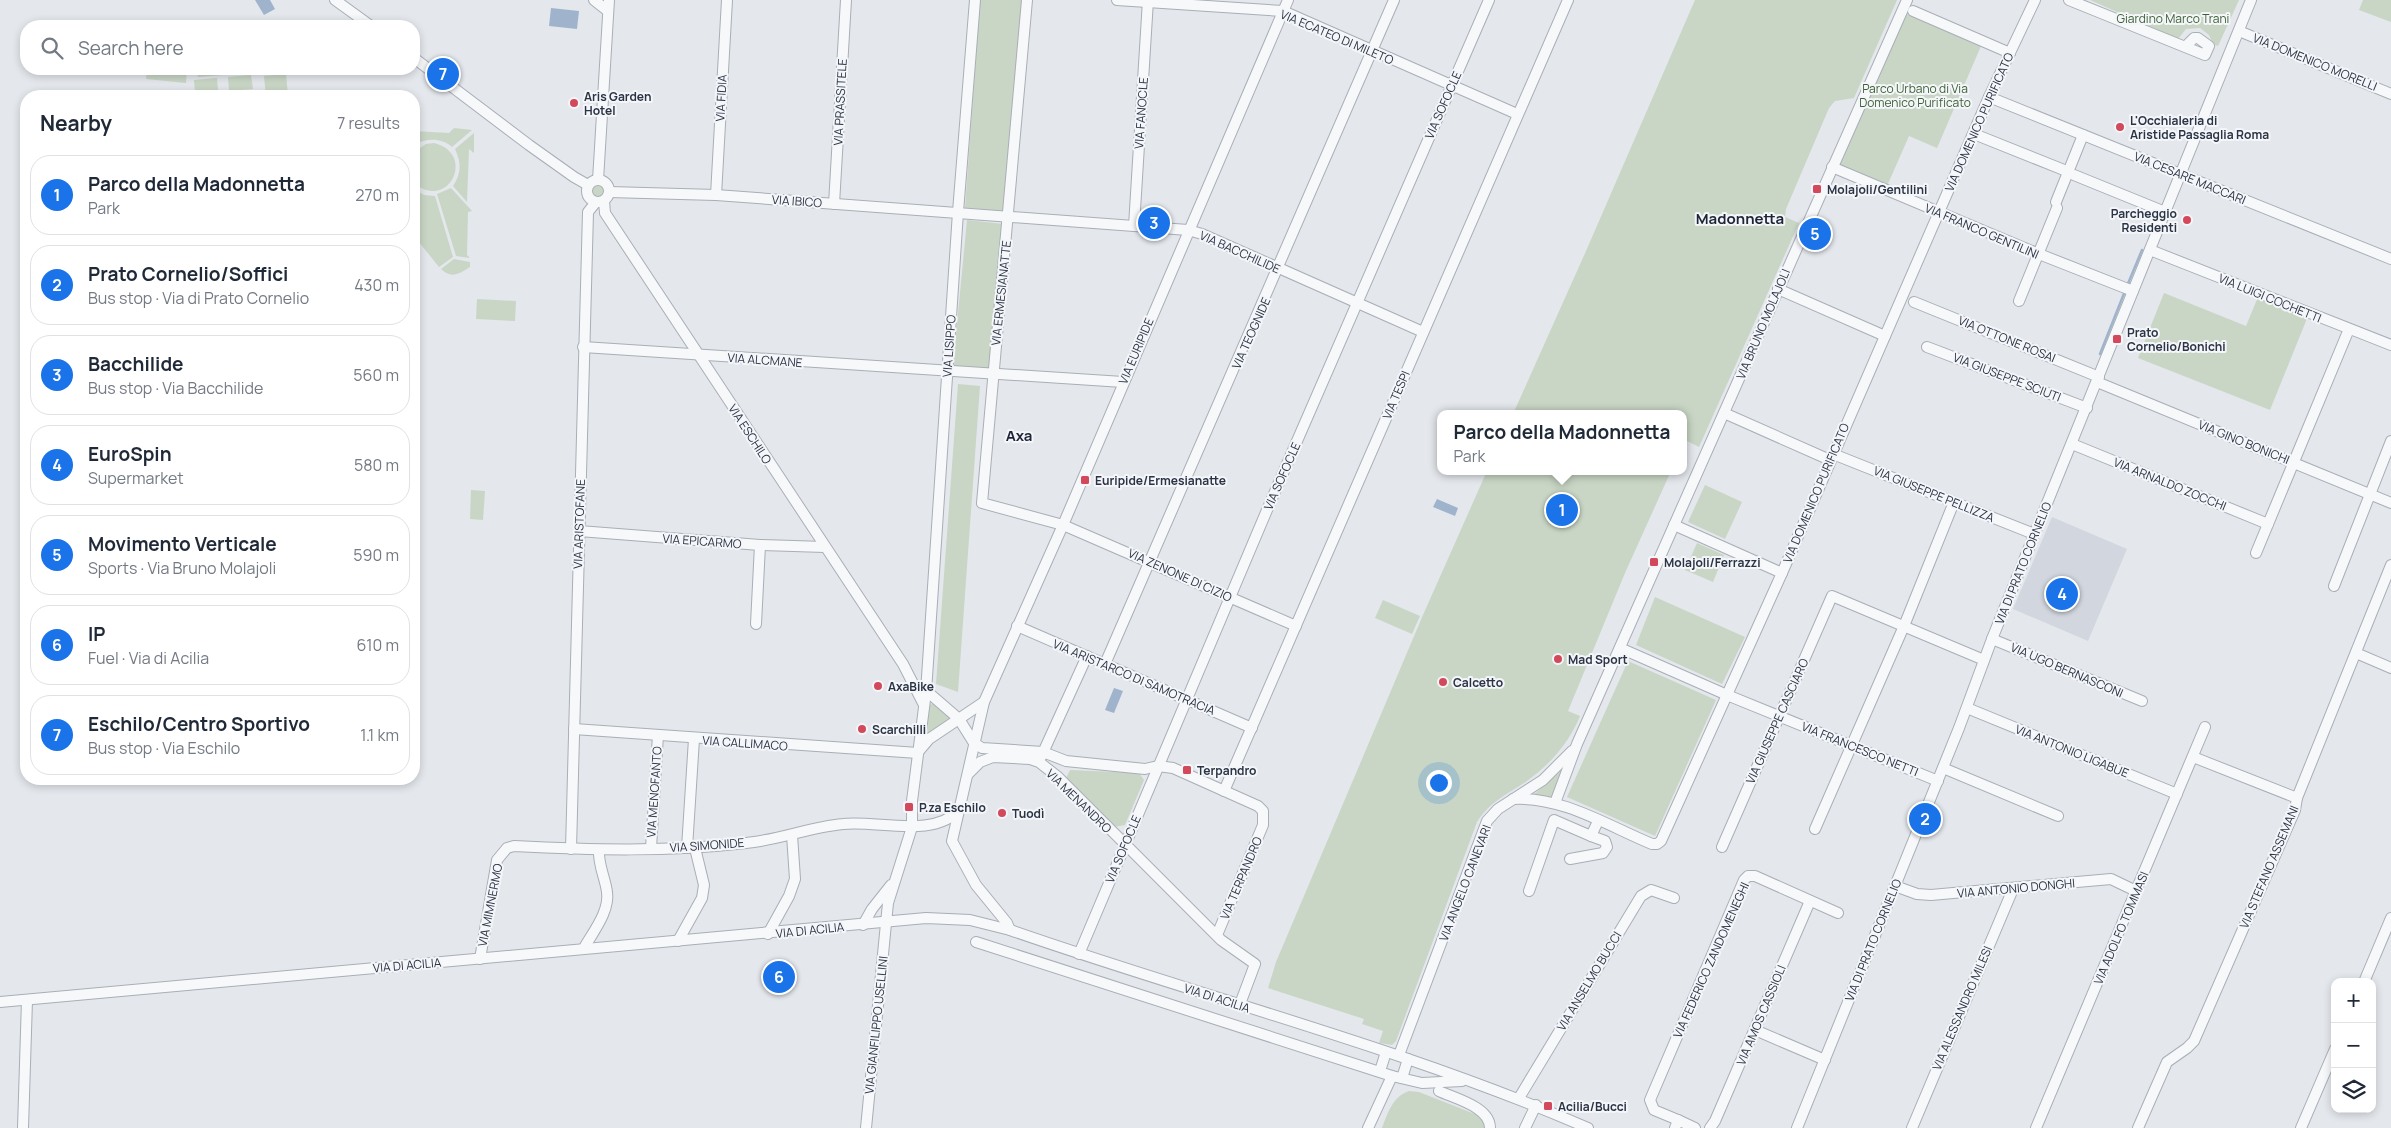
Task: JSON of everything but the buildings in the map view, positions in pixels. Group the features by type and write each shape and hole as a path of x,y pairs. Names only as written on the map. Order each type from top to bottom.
{"street":[{"path":"335,0 363,20"},
{"path":"593,182 608,5 594,0"},
{"name":"VIA FIDIA","path":"716,195 727,0"},
{"name":"VIA PRASSITELE","path":"834,204 846,0"},
{"name":"VIA LISIPPO","path":"894,882 907,848 912,826 912,801 926,692 974,0"},
{"name":"VIA ERMESIANATTE","path":"1027,0 1009,216 992,374 982,503 1063,525"},
{"name":"VIA ECATEO DI MILETO","path":"1117,0 1283,11 1517,114"},
{"name":"VIA EURIPIDE","path":"1010,930 1007,923 976,885 952,841 984,702 1063,525 1288,0"},
{"name":"VIA TEOGNIDE","path":"1105,664 1394,0"},
{"name":"VIA SOFOCLE","path":"1079,954 1186,700 1489,0"},
{"name":"VIA TESPI","path":"1224,791 1568,0"},
{"name":"VIA BRUNO MOLAJOLI","path":"1620,648 1907,0"},
{"name":"VIA DOMENICO PURIFICATO","path":"1513,799 1534,798 1555,803 1652,844 1660,842 1782,573 1989,97 2035,0"},
{"path":"2069,0 2185,47"},
{"name":"VIA DI PRATO CORNELIO","path":"1797,1128 1938,781 2034,534 2251,0"},
{"name":"VIA FANOCLE","path":"1134,226 1148,1"},
{"path":"1913,11 2010,53"},
{"name":"VIA DOMENICO MORELLI","path":"2239,31 2391,94"},
{"path":"420,63 574,177 606,184 603,198"},
{"name":"VIA CESARE MACCARI","path":"1989,97 2391,259"},
{"path":"1974,134 2064,170"},
{"path":"2019,301 2083,135"},
{"name":"VIA FRANCO GENTILINI","path":"1832,167 2038,254 2133,291"},
{"path":"2074,176 2165,212"},
{"name":"VIA ESCHILO","path":"593,182 586,190 588,197 603,198 605,213 903,664"},
{"name":"VIA IBICO","path":"603,198 716,195 985,215"},
{"name":"VIA ARISTOFANE","path":"571,849 588,212 603,198"},
{"name":"VIA BACCHILIDE","path":"985,215 1188,230 1202,234 1423,332"},
{"name":"VIA LUIGI COCHETTI","path":"2150,250 2391,345"},
{"path":"1778,289 1885,336"},
{"name":"VIA OTTONE ROSAI","path":"1914,302 2098,380"},
{"path":"2256,553 2350,329"},
{"name":"VIA ALCMANE","path":"583,347 698,356 1123,382"},
{"name":"VIA GIUSEPPE SCIUTI","path":"1927,347 2086,408"},
{"name":"VIA GINO BONICHI","path":"2098,380 2391,502"},
{"name":"VIA GIUSEPPE PELLIZZA","path":"1724,413 1832,457 2034,534"},
{"path":"2334,586 2391,441"},
{"name":"VIA ARNALDO ZOCCHI","path":"2072,444 2268,524"},
{"path":"1815,829 1904,626 1954,502"},
{"name":"VIA ZENONE DI CIZIO","path":"1063,525 1296,626"},
{"path":"1674,525 1782,573"},
{"name":"VIA EPICARMO","path":"579,532 760,546 825,547"},
{"path":"756,624 760,546"},
{"name":"VIA STEFANO ASSEMANI","path":"2138,1128 2167,1062 2187,1048 2194,1040 2295,810 2297,798 2391,565"},
{"name":"VIA GIUSEPPE CASCIARO","path":"1722,847 1832,596 1904,626"},
{"name":"VIA ARISTARCO DI SAMOTRACIA","path":"1017,626 1252,728"},
{"path":"1904,626 1984,660"},
{"name":"VIA UGO BERNASCONI","path":"1992,639 2142,701"},
{"name":"VIA FRANCESCO NETTI","path":"1620,648 1727,695 1938,781"},
{"name":"VIA ANGELO CANEVARI","path":"1555,803 1577,744 1620,648"},
{"path":"2356,653 2391,668"},
{"path":"1038,762 1087,656"},
{"path":"903,664 926,692 937,699 959,719 974,743"},
{"path":"903,664 924,706 937,699"},
{"path":"918,753 929,738 984,702"},
{"name":"VIA ANTONIO LIGABUE","path":"1967,708 2177,794"},
{"name":"VIA ADOLFO TOMMASI","path":"2036,1128 2206,728"},
{"name":"VIA CALLIMACO","path":"574,729 694,739 918,753"},
{"name":"VIA MENOFANTO","path":"650,848 658,735"},
{"path":"678,941 702,898 704,885 691,848 694,739"},
{"name":"VIA TERPANDRO","path":"974,743 982,748 993,750 1044,752 1066,761 1145,769 1158,766 1173,768 1258,806 1263,811 1263,825 1217,935"},
{"name":"VIA ANGELO CANEVARI","path":"1368,1128 1397,1077 1483,831 1493,813 1543,780 1577,744"},
{"path":"2193,757 2297,798"},
{"name":"VIA MENANDRO","path":"968,774 986,758 1030,759 1038,762 1058,777 1124,845 1217,935 1256,964 1240,1004"},
{"path":"1058,777 1066,761"},
{"path":"1943,768 2058,816"},
{"path":"912,801 916,812 922,819 932,823"},
{"name":"VIA SIMONIDE","path":"502,852 514,846 599,850 691,848 749,843 857,822 912,826 932,823 948,820 960,808"},
{"path":"1529,891 1554,820 1604,841 1607,846 1603,853 1570,859"},
{"path":"1591,836 1598,821"},
{"path":"768,934 789,896 795,879 792,835"},
{"path":"584,948 608,902 606,885 600,868 599,850"},
{"name":"VIA MIMNERMO","path":"480,959 498,860 502,852"},
{"name":"VIA FEDERICO ZANDOMENEGHI","path":"1676,1124 1654,1110 1651,1105 1651,1097 1744,880 1748,876 1755,876 1838,913"},
{"name":"VIA ANTONIO DONGHI","path":"1895,886 1928,895 2111,879 2136,891"},
{"path":"864,925 872,909 894,882"},
{"name":"VIA GIANFILIPPO USELLINI","path":"866,1128 888,903 894,882"},
{"name":"VIA ALESSANDRO MILESI","path":"1912,1128 2013,888"},
{"name":"VIA ANSELMO BUCCI","path":"1519,1098 1641,896 1651,890 1674,898"},
{"name":"VIA AMOS CASSIOLI","path":"1710,1128 1715,1121 1810,901"},
{"name":"VIA DI ACILIA","path":"0,1002 584,948 768,934 926,918 957,919 1010,930 1079,954 1404,1057 1519,1098 1588,1128"},
{"path":"2366,978 2391,918"},
{"path":"976,942 1397,1077 1422,1083 1468,1081"},
{"path":"22,1128 27,1000"},
{"path":"1755,1030 1825,1060"},
{"path":"1380,1072 1386,1052"},
{"path":"2301,1128 2331,1058"},
{"path":"1440,1091 1484,1112 1490,1123 1490,1128"},
{"path":"1525,1128 1536,1105"},
{"path":"1676,1124 1695,1128"}],"shaded area":[{"path":"2052,517 2127,549 2088,641 2013,609"}],"green space":[{"path":"980,0 1022,0 1007,211 965,208"},
{"path":"1695,0 1897,0 1854,98 1835,101 1829,108 1786,209 1785,217 1799,223 1699,447 1687,441 1687,410 1515,410"},
{"name":"Giardino Marco Trani","path":"2090,0 2239,0 2218,46 2213,44 2209,35 2200,28 2186,29 2178,39"},
{"path":"2363,0 2391,0 2391,22 2359,10"},
{"name":"Parco Urbano di Via Domenico Purificato","path":"1906,14 1981,46 1937,148 1909,136 1887,186 1838,165"},
{"path":"146,75 187,75 186,83 146,79"},
{"path":"198,75 222,75 198,77"},
{"path":"251,75 253,89 229,90 228,77"},
{"path":"286,75 287,90 265,90 264,76"},
{"path":"217,78 218,90 195,90 194,80"},
{"path":"454,128 472,130 452,147 438,140 420,142 420,131 449,133"},
{"path":"474,133 474,153 469,149 467,202 453,186 460,168 455,149"},
{"path":"434,143 447,149 454,158 456,168 453,178 447,186 438,191 426,190 420,186 420,148 426,144"},
{"path":"594,182 600,182 605,187 603,196 594,198 589,193 589,187"},
{"path":"451,188 472,211 468,212 467,255 470,258 456,256 437,194"},
{"path":"420,193 435,196 453,257 439,267 420,243"},
{"path":"967,220 1004,224 990,370 953,366"},
{"path":"454,259 470,262 470,267 452,275 441,269"},
{"path":"2164,293 2246,326 2258,297 2308,316 2270,410 2138,358"},
{"path":"477,299 516,301 515,321 476,319"},
{"path":"958,384 980,386 958,692 936,684"},
{"path":"1485,475 1669,475 1625,573 1568,711 1580,716 1577,723 1562,748 1542,769 1494,803 1477,822 1396,1041 1392,1045 1379,1043 1383,1031 1362,1024 1364,1019 1268,988 1276,962 1423,615"},
{"path":"1705,485 1742,502 1725,539 1688,522"},
{"path":"471,490 485,491 483,520 470,519"},
{"path":"1697,543 1724,555 1713,582 1685,570"},
{"path":"1655,597 1745,637 1722,684 1636,645"},
{"path":"1383,600 1420,616 1412,634 1375,618"},
{"path":"1628,661 1716,700 1655,836 1567,797"},
{"path":"935,703 953,716 925,736 929,705"},
{"path":"1070,770 1139,773 1144,780 1125,825 1114,827 1066,778"},
{"path":"1561,771 1552,799 1532,796"},
{"path":"1409,1091 1419,1092 1480,1116 1487,1128 1382,1128 1395,1101 1398,1097"}],"water":[{"path":"255,0 270,0 275,9 264,15"},
{"path":"551,8 579,11 577,29 549,26"},
{"path":"1437,499 1458,508 1455,516 1433,507"},
{"path":"1114,688 1123,691 1114,713 1105,710"}],"waterway":[{"path":"2127,286 2142,250"},
{"path":"2100,354 2125,291"}],"place":[{"name":"Eschilo/Centro Sportivo","path":"443,74"},
{"name":"Aris Garden Hotel","path":"574,103"},
{"name":"L'Occhialeria di Aristide Passaglia Roma","path":"2120,127"},
{"name":"Molajoli/Gentilini","path":"1817,189"},
{"name":"Parcheggio Residenti","path":"2187,220"},
{"name":"Bacchilide","path":"1154,223"},
{"name":"Movimento Verticale","path":"1815,234"},
{"name":"Prato Cornelio/Bonichi","path":"2117,339"},
{"name":"Euripide/Ermesianatte","path":"1085,480"},
{"name":"Parco della Madonnetta","path":"1562,510"},
{"name":"Molajoli/Ferrazzi","path":"1654,562"},
{"name":"EuroSpin","path":"2062,594"},
{"name":"Mad Sport","path":"1558,659"},
{"name":"Calcetto","path":"1443,682"},
{"name":"AxaBike","path":"878,686"},
{"name":"Scarchilli","path":"862,729"},
{"name":"Terpandro","path":"1187,770"},
{"name":"P.za Eschilo","path":"909,807"},
{"name":"Tuodì","path":"1002,813"},
{"name":"Prato Cornelio/Soffici","path":"1925,819"},
{"name":"IP","path":"779,977"},
{"name":"Acilia/Bucci","path":"1548,1106"}],"district":[{"name":"Madonnetta","path":"1740,218"},
{"name":"Axa","path":"1019,435"}]}
